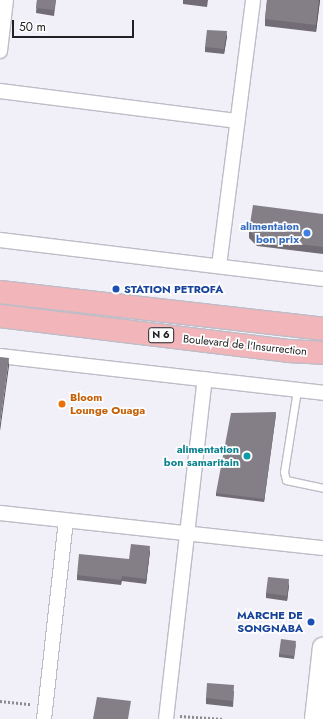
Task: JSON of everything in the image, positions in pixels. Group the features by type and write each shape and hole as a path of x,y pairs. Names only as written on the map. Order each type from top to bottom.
{"main road":[{"name":"N 6","path":"0,292 323,329"},
{"name":"Boulevard de l'Insurrection","path":"0,316 288,351 323,353"},
{"path":"315,719 323,647"}],"street":[{"path":"0,51 6,0"},
{"path":"219,266 253,0"},
{"path":"0,91 237,121"},
{"path":"0,240 323,279"},
{"path":"0,356 323,393"},
{"path":"166,717 205,379"},
{"path":"0,513 187,535 323,548"},
{"path":"44,712 66,521"}],"lane":[{"path":"297,390 284,472 286,480 323,488"}],"path":[{"path":"0,701 44,712"},
{"path":"166,717 224,719"}],"building":[{"path":"37,0 56,0 54,10 36,8"},
{"path":"267,0 319,0 316,25 265,19"},
{"path":"207,30 227,31 224,49 205,47"},
{"name":"alimentaion bon prix","path":"253,205 323,214 323,247 257,239 249,230"},
{"path":"0,357 9,358 0,424"},
{"name":"alimentation bon samaritain","path":"276,412 264,499 216,493 231,413"},
{"path":"131,544 150,546 146,579 122,576 121,580 77,575 79,554 129,559"},
{"path":"268,577 289,579 287,596 266,593"},
{"path":"281,639 296,641 294,656 279,654"},
{"path":"207,683 234,685 233,701 206,698"},
{"path":"97,697 131,701 128,719 93,719"}],"place":[{"name":"alimentaion bon prix","path":"307,233"},
{"name":"STATION PETROFA","path":"116,289"},
{"name":"Bloom Lounge Ouaga","path":"62,404"},
{"name":"alimentation bon samaritain","path":"247,456"},
{"name":"MARCHE DE SONGNABA","path":"311,622"}]}
